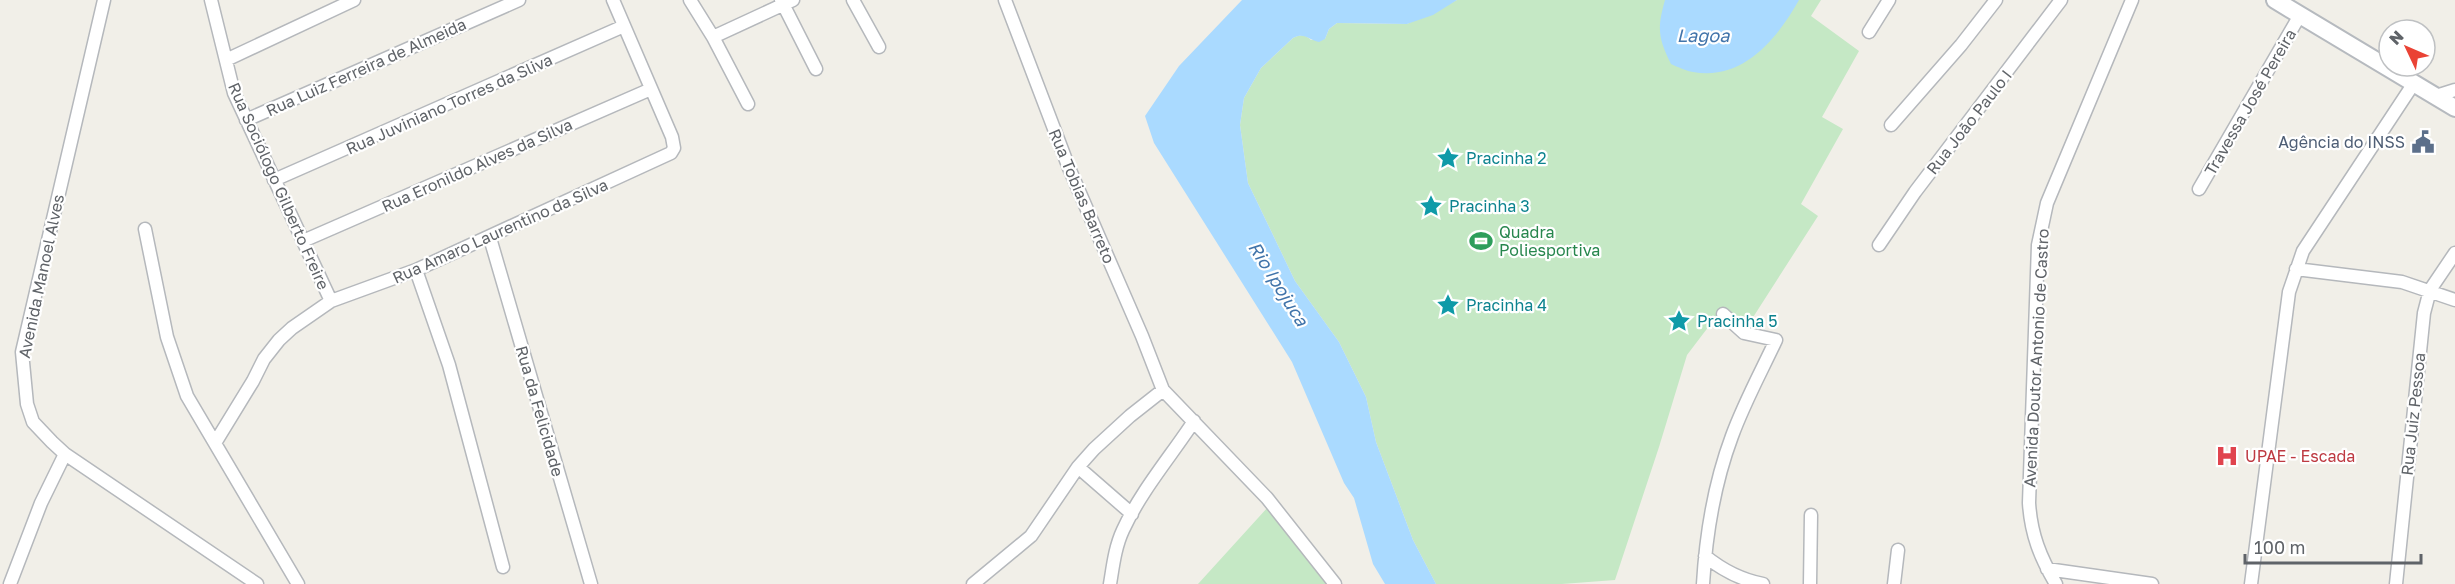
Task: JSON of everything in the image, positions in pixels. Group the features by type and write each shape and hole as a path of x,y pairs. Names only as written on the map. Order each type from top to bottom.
{"street":[{"name":"Avenida Manoel Alves","path":"104,0 22,352 27,405 33,422 65,454 257,584"},
{"name":"Rua Sociólogo Gilberto Freire","path":"211,0 234,93 331,301"},
{"path":"226,60 354,0"},
{"name":"Rua Luiz Ferreira de Almeida","path":"246,120 519,0"},
{"path":"613,0 651,89"},
{"path":"690,0 713,37 747,105"},
{"path":"853,0 879,47"},
{"name":"Rua Tobias Barreto","path":"1005,0 1069,168 1143,336 1163,390"},
{"path":"1869,32 1888,0"},
{"path":"1891,125 1961,45 1996,0"},
{"name":"Rua João Paulo I","path":"1879,245 1915,192 2061,0"},
{"name":"Avenida Doutor Antonio de Castro","path":"2056,584 2036,546 2030,525 2038,245 2047,203 2132,0"},
{"path":"2275,0 2455,108"},
{"path":"713,37 786,2 816,69"},
{"name":"Travessa José Pereira","path":"2199,189 2300,15"},
{"name":"Rua Juviniano Torres da Sliva","path":"274,180 624,26"},
{"path":"2252,584 2289,292 2296,269 2308,242 2414,83"},
{"name":"Rua Amaro Laurentino da Silva","path":"214,443 253,381 264,359 279,340 292,328 331,301 416,270 666,157 674,148 674,143 651,89"},
{"name":"Rua Eronildo Alves da Silva","path":"303,240 651,89"},
{"path":"2436,96 2455,90"},
{"path":"145,229 167,337 187,396 298,584"},
{"name":"Rua da Felicidade","path":"490,238 591,584"},
{"name":"Rua Juiz Pessoa","path":"2396,584 2422,334 2430,290 2455,253"},
{"path":"2296,269 2402,282 2455,300"},
{"path":"416,270 449,365 503,567"},
{"path":"1703,584 1712,508 1723,462 1743,408 1776,340 1744,333 1723,314"},
{"path":"973,584 1031,536 1078,467 1130,416 1163,390 1267,498 1335,584"},
{"path":"1110,584 1118,545 1132,514 1194,421"},
{"path":"10,584 41,503 65,454"},
{"path":"1078,467 1132,514"},
{"path":"1810,584 1811,515"},
{"path":"1894,584 1898,550"},
{"path":"1705,556 1715,565 1753,582 1763,584"},
{"path":"2047,569 2152,584"}],"green space":[{"path":"1457,0 1821,0 1811,16 1859,51 1822,117 1843,129 1801,204 1818,216 1750,322 1722,309 1687,355 1615,580 1562,584 1436,584 1413,540 1376,442 1366,397 1339,342 1295,281 1248,183 1240,125 1244,98 1261,68 1293,38 1303,35 1311,40 1325,39 1329,29 1337,23 1407,24"},
{"path":"1268,507 1332,584 1198,584"}],"water":[{"name":"Rio Ipojuca","path":"1242,0 1457,0 1433,15 1407,24 1337,23 1329,29 1325,39 1319,42 1304,36 1293,38 1261,68 1244,98 1240,125 1248,183 1295,281 1339,342 1366,397 1376,442 1413,540 1436,584 1385,584 1373,564 1354,498 1344,483 1292,362 1154,143 1145,116 1179,66"},
{"name":"Lagoa","path":"1665,0 1799,0 1780,29 1756,54 1728,70 1711,73 1690,71 1671,64 1663,47 1660,33"}],"place":[{"name":"Agência do INSS","path":"2423,142"},
{"name":"Pracinha 2","path":"1448,158"},
{"name":"Pracinha 3","path":"1431,206"},
{"name":"Quadra Poliesportiva","path":"1481,241"},
{"name":"Pracinha 4","path":"1448,305"},
{"name":"Pracinha 5","path":"1679,321"},
{"name":"UPAE - Escada","path":"2227,456"}]}
